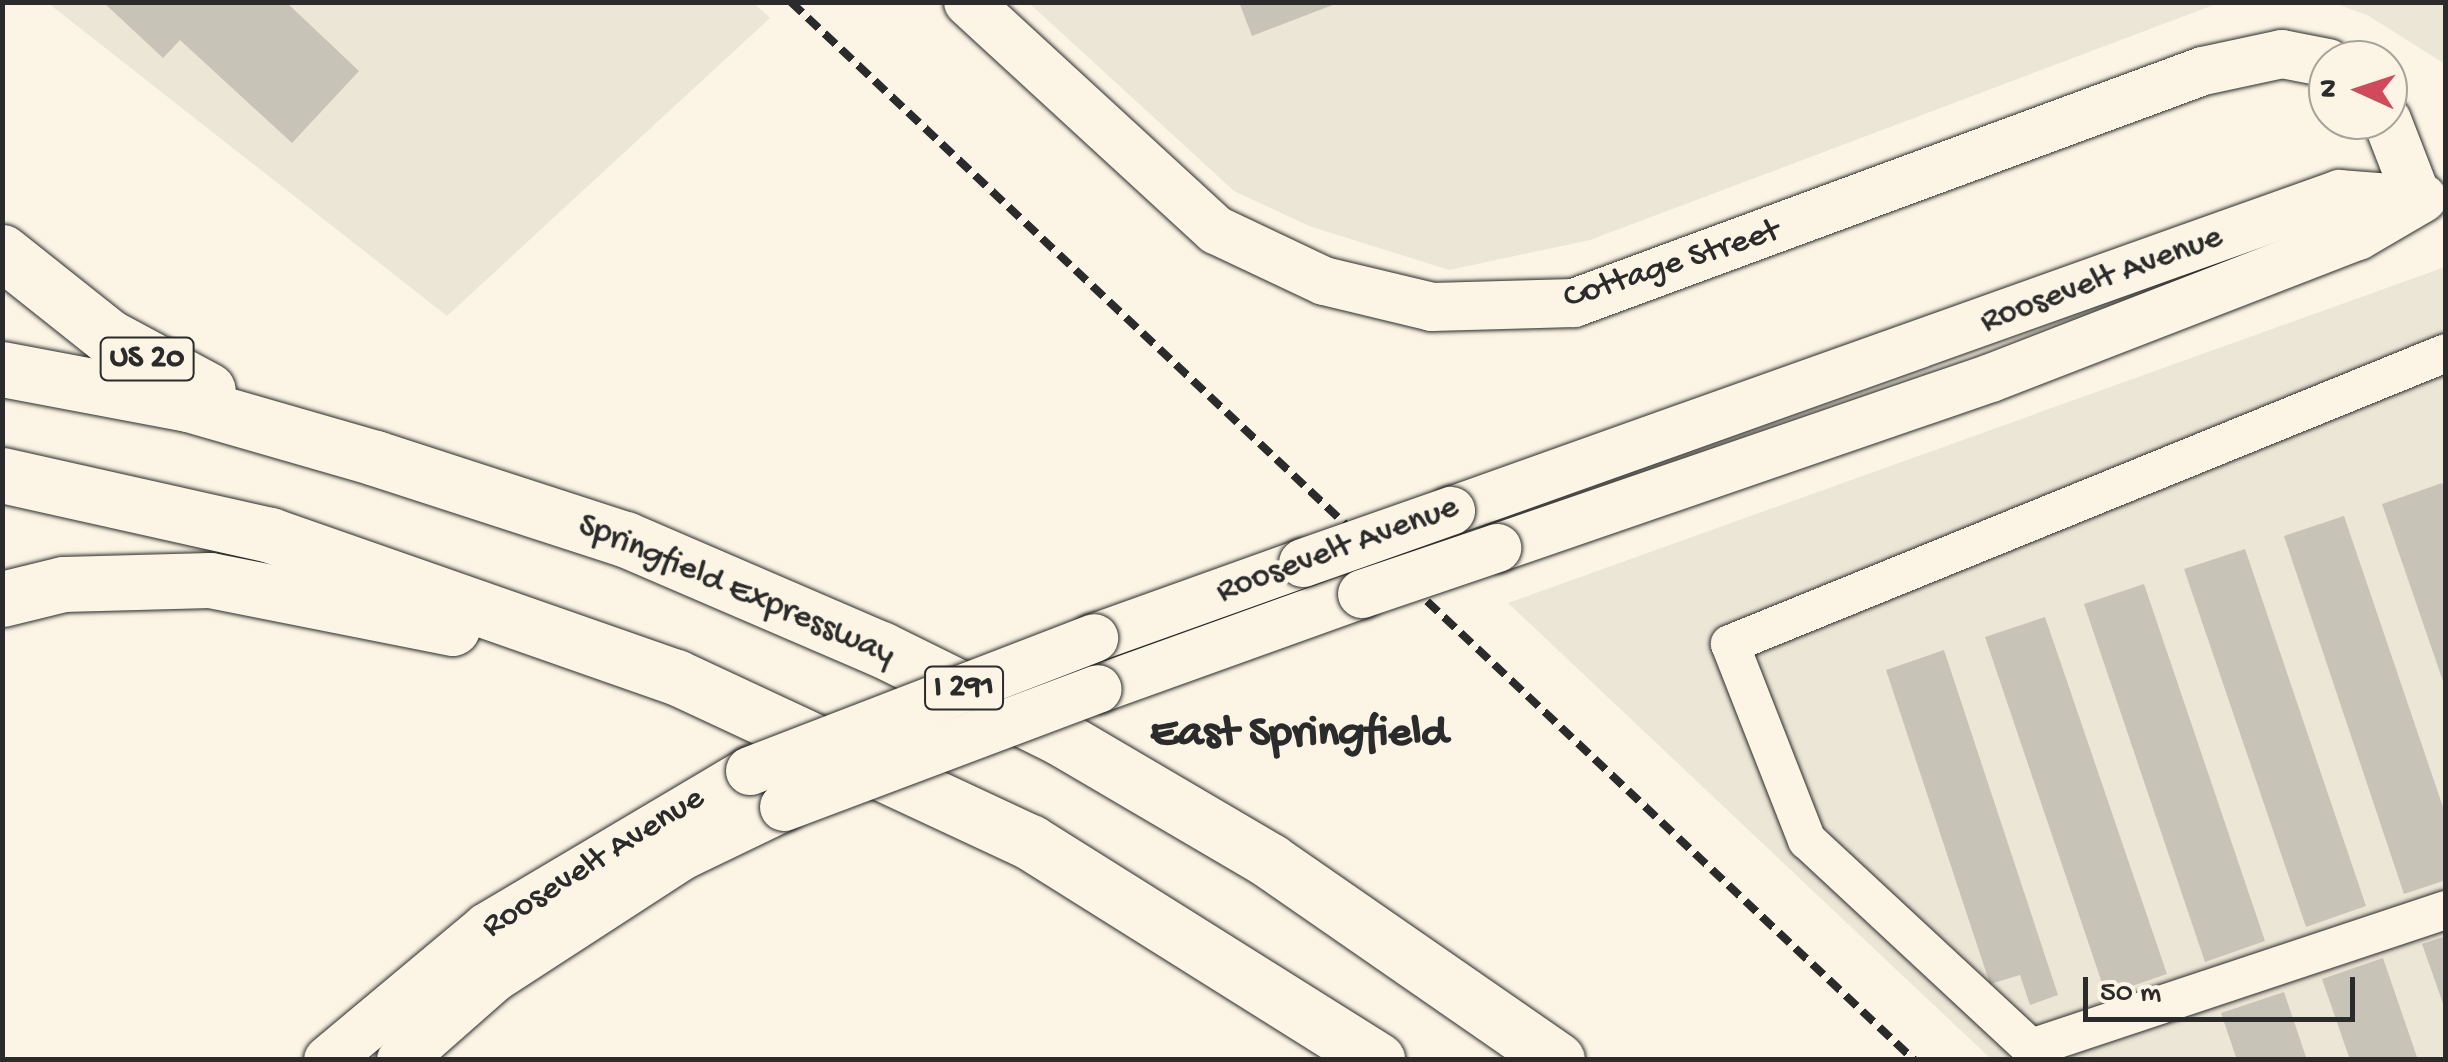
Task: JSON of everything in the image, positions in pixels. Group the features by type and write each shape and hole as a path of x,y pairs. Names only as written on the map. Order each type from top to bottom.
{"highway":[{"name":"US 20","path":"2,252 109,336 310,437"},
{"name":"Springfield Expressway","path":"2,369 310,437 625,539 978,695 1270,861 1557,1060"},
{"path":"2,476 270,535 676,677 1030,842 1377,1060"},
{"path":"2,599 89,582 243,583 676,677"}],"main road":[{"name":"Cottage Street","path":"968,2 1216,230 1324,282 1432,306 1574,303 2203,71 2282,54 2308,59"},
{"path":"2399,140 2432,195"},
{"name":"Roosevelt Avenue","path":"328,1060 487,927 750,771 1094,638 2340,194 2432,195"},
{"name":"Roosevelt Avenue","path":"401,1060 494,978 680,857 784,806 1362,594 1991,378 2358,236 2432,195"}],"lane":[{"path":"2446,353 1730,644 1808,840 2037,1054 2446,910"}],"shaded area":[{"path":"753,2 770,18 447,316 48,3"},
{"path":"1029,3 2219,3 1590,240 1449,270 1309,226 1234,191"},
{"path":"2334,3 2445,3 2445,64 2408,40 2367,15"},
{"path":"2445,267 2445,1059 1991,1059 1508,603"}],"building":[{"path":"103,2 286,2 359,71 292,143 180,40 163,58"},
{"path":"1239,2 1338,2 1338,3 1252,36"},
{"path":"2442,483 2446,492 2445,687 2382,504"},
{"path":"2344,516 2446,816 2446,880 2404,894 2284,536"},
{"path":"2245,549 2366,906 2306,927 2184,569"},
{"path":"2144,584 2265,941 2205,962 2084,604"},
{"path":"2045,617 2167,974 2106,995 1985,637"},
{"path":"1944,650 2058,995 2030,1005 2020,975 1990,984 1886,670"},
{"path":"2446,936 2446,1009 2445,1009 2422,944"},
{"path":"2383,958 2418,1060 2350,1060 2322,979"},
{"path":"2284,992 2307,1060 2237,1060 2221,1013"}],"railway":[{"path":"791,2 1914,1060"}],"district":[{"name":"East Springfield","path":"1299,735"}]}
